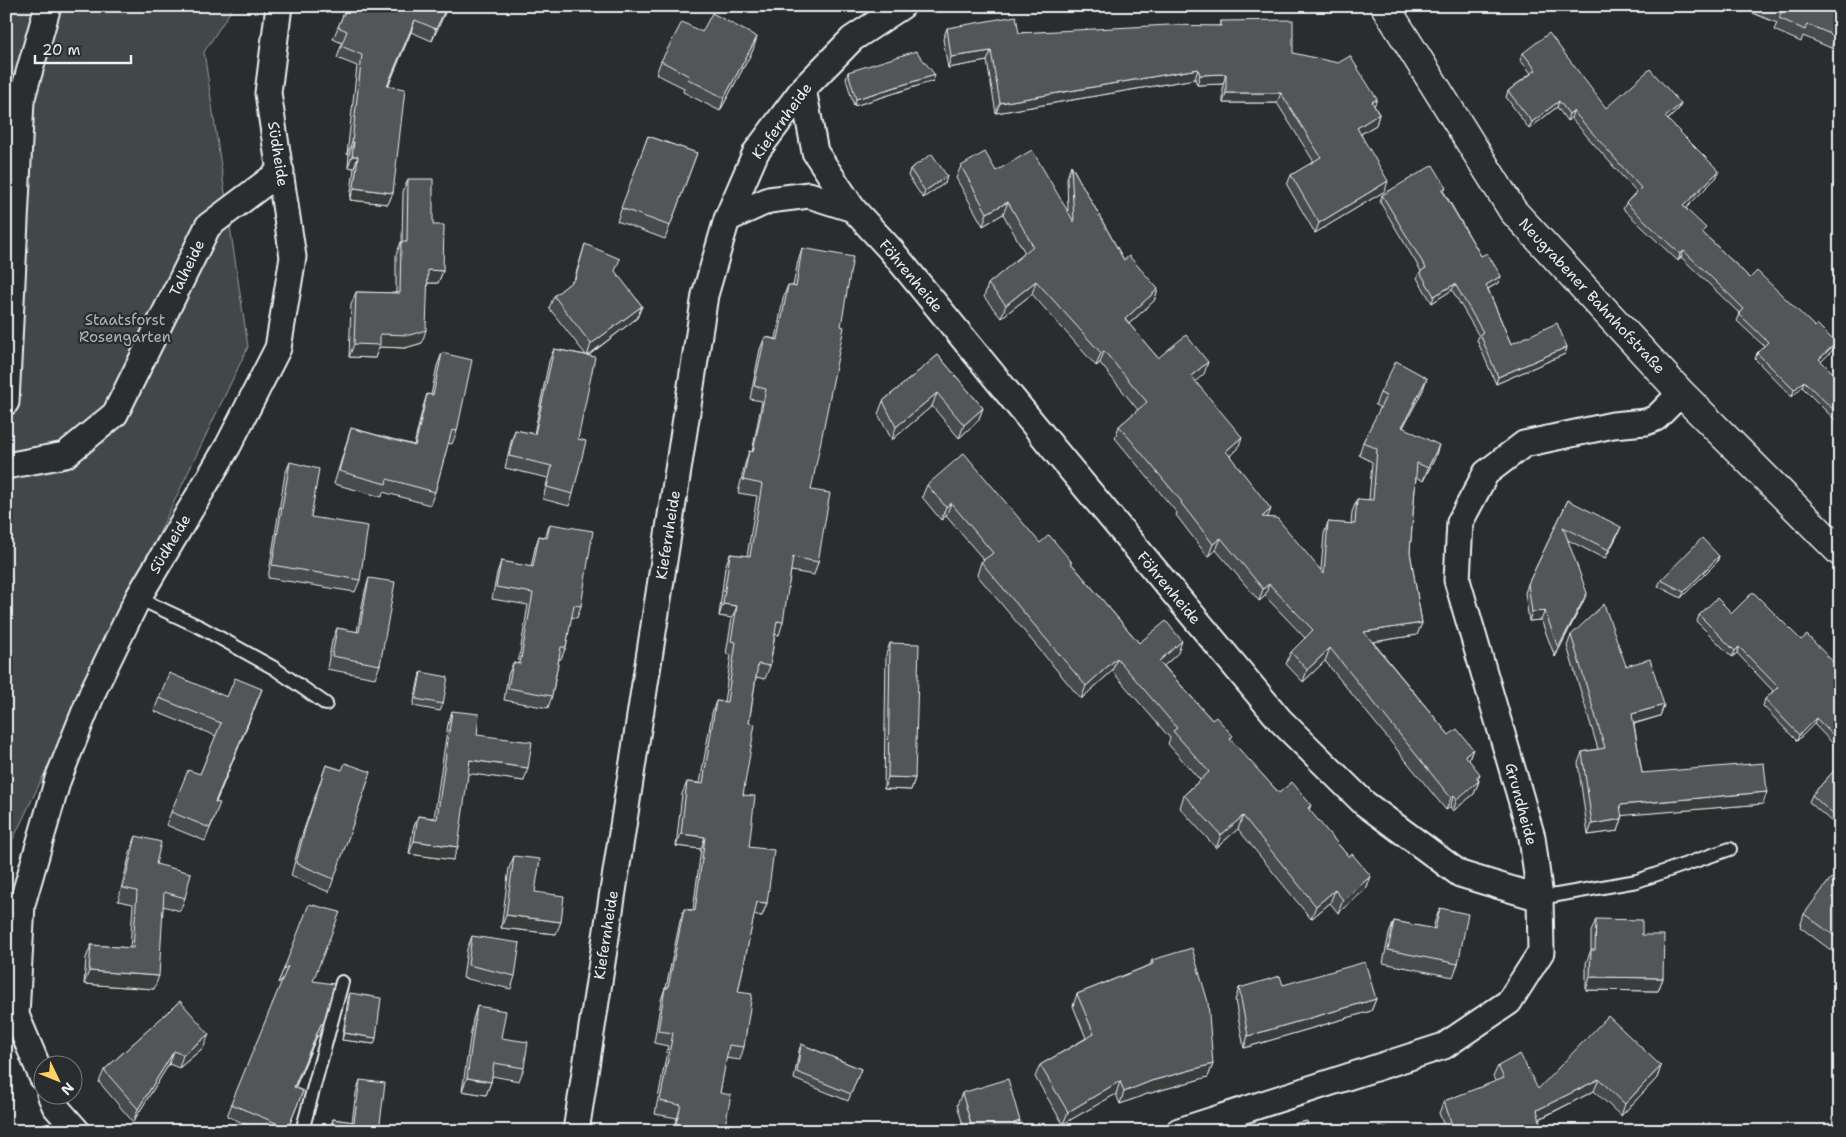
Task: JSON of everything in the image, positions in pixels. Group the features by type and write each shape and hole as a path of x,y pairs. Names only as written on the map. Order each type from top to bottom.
{"street":[{"path":"6,402 22,101 48,6"},
{"name":"Südheide","path":"32,1054 16,1014 22,904 58,779 94,689 138,598 228,446 278,348 293,258 268,93 279,6"},
{"name":"Kiefernheide","path":"576,1131 705,295 726,219 756,152 803,90 852,39 902,6"},
{"name":"Neugrabener Bahnhofstraße","path":"1386,6 1513,211 1681,393 1840,552"},
{"name":"Föhrenheide","path":"803,90 815,152 853,209 891,250 1062,460 1287,727 1364,803 1460,874 1540,898"},
{"name":"Talheide","path":"6,466 65,456 115,414 208,226 280,172"},
{"name":"Föhrenheide","path":"726,219 769,200 809,195 853,209"},
{"name":"Grundheide","path":"1179,1131 1444,1046 1509,1002 1541,952 1540,898 1532,837 1456,580 1460,522 1486,473 1524,444 1613,426 1646,422 1656,418 1681,393"},
{"path":"53,1104 77,1131"}],"lane":[{"path":"138,598 202,628 274,668 326,704"},
{"path":"1540,898 1637,881 1730,849"},
{"path":"302,1131 342,982"}],"green space":[{"name":"Staatsforst Rosengarten","path":"6,6 234,6 204,52 248,347 6,854"}],"building":[{"path":"347,6 447,6 436,29 415,20 387,86 405,89 393,193 354,188 358,156 352,156 354,142 352,142 362,55 341,46 347,31 338,27"},
{"path":"1769,6 1833,6 1840,9 1840,25 1835,36 1807,24 1805,30 1779,18 1782,11"},
{"path":"712,13 757,37 724,98 688,79 689,76 661,61 682,22 702,32"},
{"path":"1016,16 1019,33 1169,25 1221,26 1221,21 1293,20 1293,53 1338,63 1350,56 1377,99 1372,102 1379,114 1357,128 1388,181 1319,223 1291,175 1321,157 1281,93 1226,93 1226,74 1200,75 1198,69 1000,103 991,51 951,57 947,28"},
{"path":"1549,33 1606,108 1650,69 1681,104 1665,117 1719,171 1683,206 1706,228 1702,232 1750,278 1757,271 1815,327 1817,324 1836,343 1819,359 1840,380 1840,416 1804,381 1794,390 1757,353 1768,342 1739,314 1744,309 1684,251 1680,254 1626,203 1641,188 1573,111 1569,114 1559,101 1532,122 1508,91 1536,70 1523,53"},
{"path":"916,51 935,75 856,99 848,72"},
{"path":"648,136 697,153 670,226 621,208"},
{"path":"1032,150 1074,222 1071,165 1124,260 1129,256 1158,289 1125,319 1158,358 1186,335 1208,362 1191,376 1242,437 1226,451 1271,509 1262,517 1277,518 1324,574 1328,522 1355,524 1357,499 1373,500 1377,449 1363,442 1386,396 1380,393 1396,361 1427,378 1402,427 1439,445 1428,468 1417,463 1410,552 1422,623 1364,632 1449,735 1457,729 1473,749 1465,755 1480,774 1476,778 1479,781 1457,799 1454,795 1451,798 1330,648 1307,670 1291,652 1313,630 1269,584 1263,589 1221,538 1213,544 1182,502 1119,426 1147,402 1104,351 1101,353 1036,281 1006,305 988,284 1033,246 1008,202 987,213 961,166 985,152 996,171"},
{"path":"932,154 947,176 925,191 910,169"},
{"path":"1433,165 1446,187 1442,190 1481,256 1487,253 1501,276 1486,285 1511,344 1557,323 1567,347 1498,377 1480,334 1483,332 1455,284 1434,296 1420,272 1426,268 1382,195"},
{"path":"408,179 433,179 433,225 444,225 443,271 428,270 426,330 410,335 380,334 380,345 354,344 356,292 400,293 401,242 407,242"},
{"path":"585,244 620,259 615,271 642,306 591,344 554,296 575,279"},
{"path":"802,248 853,257 841,326 844,327 811,490 830,493 818,562 793,557 783,622 777,621 770,666 758,664 749,723 755,724 743,795 755,796 749,847 774,850 767,903 757,902 738,992 752,994 744,1047 729,1045 720,1093 731,1095 724,1131 674,1131 681,1105 660,1101 673,1033 658,1031 665,988 668,988 684,909 695,911 705,837 681,834 687,782 703,784 716,701 727,702 736,642 731,641 737,606 723,604 730,554 750,556 762,484 743,480 749,451 753,452 766,389 754,386 765,337 778,340 788,285 796,287"},
{"path":"554,349 595,357 578,439 586,441 573,494 547,487 552,466 509,456 515,430 535,434"},
{"path":"442,353 472,360 457,431 452,430 435,492 387,479 386,484 339,471 351,428 415,446 427,394 433,395"},
{"path":"938,355 983,408 964,425 937,393 896,427 883,401"},
{"path":"964,453 1040,543 1049,535 1139,643 1166,621 1182,641 1159,661 1212,720 1216,717 1233,736 1230,739 1279,793 1292,782 1311,805 1308,808 1327,831 1349,857 1352,854 1371,876 1343,900 1335,890 1316,906 1243,816 1221,835 1184,795 1209,772 1173,731 1177,728 1117,658 1086,686 981,562 993,553 951,503 946,507 927,485"},
{"path":"290,462 319,469 311,517 368,526 360,580 272,565"},
{"path":"1568,500 1621,527 1609,550 1563,527 1587,593 1558,648 1545,611 1532,612 1528,584"},
{"path":"550,524 593,531 581,606 574,605 566,647 561,647 552,696 508,688 513,663 520,664 533,593 496,587 501,561 533,567 539,536 547,538"},
{"path":"1702,538 1719,556 1684,592 1661,580"},
{"path":"369,578 395,582 380,665 332,656 337,628 359,632"},
{"path":"1753,592 1801,640 1807,635 1840,669 1840,742 1816,718 1799,735 1765,699 1778,687 1739,647 1735,651 1699,615 1717,598 1732,613"},
{"path":"1604,604 1626,666 1650,659 1664,705 1632,714 1642,773 1764,763 1767,792 1620,805 1622,819 1592,824 1582,752 1605,748 1571,635"},
{"path":"890,643 919,644 915,778 888,777"},
{"path":"421,672 448,677 443,704 416,699"},
{"path":"169,673 227,697 235,678 262,689 215,802 220,803 210,828 171,812 188,770 200,774 221,723 159,698"},
{"path":"452,711 479,714 477,735 532,742 528,768 470,760 458,847 414,841 418,816 437,819"},
{"path":"345,763 371,772 334,879 296,863 326,765 342,770"},
{"path":"1840,764 1840,821 1812,795"},
{"path":"136,836 161,842 156,864 191,873 185,898 164,892 159,976 89,971 91,945 133,948 137,891 123,888"},
{"path":"514,856 540,859 535,892 564,896 561,922 506,915"},
{"path":"1831,878 1840,885 1840,940 1804,914"},
{"path":"309,904 340,912 313,981 334,984 323,1024 321,1024 294,1087 303,1091 288,1128 231,1104 288,966 283,971"},
{"path":"1440,908 1468,914 1458,964 1388,950 1394,921 1435,929"},
{"path":"1596,919 1642,920 1642,935 1664,935 1663,978 1590,977 1591,950 1595,950"},
{"path":"472,936 520,943 515,976 468,965"},
{"path":"1192,948 1208,1002 1213,1064 1151,1081 1124,1092 1120,1081 1068,1112 1040,1065 1094,1034 1077,994 1153,964 1152,960"},
{"path":"1365,962 1376,999 1248,1036 1239,988 1280,976 1283,985"},
{"path":"350,993 381,998 376,1038 344,1033"},
{"path":"180,1001 209,1034 183,1055 174,1051 138,1109 104,1070"},
{"path":"477,1006 506,1011 501,1038 528,1042 524,1068 494,1063 491,1082 467,1078"},
{"path":"1608,1016 1661,1066 1625,1104 1599,1079 1537,1110 1543,1131 1454,1131 1444,1101 1504,1078 1498,1066 1520,1054 1538,1089"},
{"path":"801,1044 861,1069 851,1094 797,1072"},
{"path":"1008,1079 1020,1121 1014,1123 1016,1131 973,1131 962,1093"},
{"path":"360,1080 385,1083 379,1131 331,1131 333,1119 354,1122"},
{"path":"1307,1121 1309,1131 1267,1131 1266,1129"},
{"path":"1379,1125 1399,1131 1377,1131"}]}
